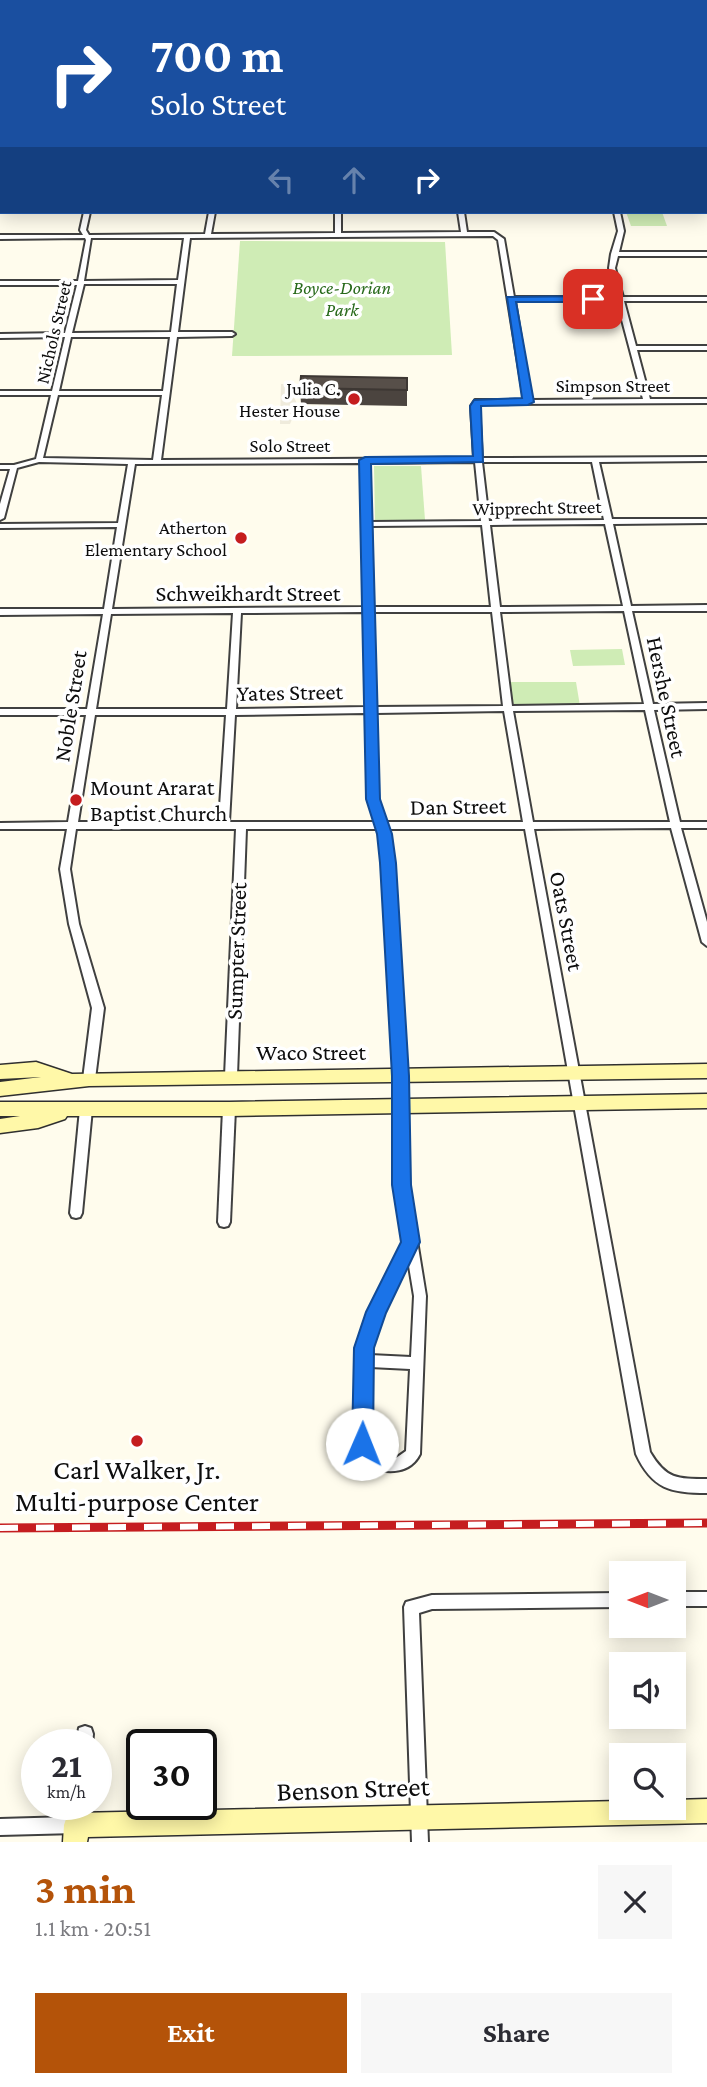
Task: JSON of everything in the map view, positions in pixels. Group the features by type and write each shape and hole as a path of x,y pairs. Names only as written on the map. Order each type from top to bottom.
{"main road":[{"path":"0,1072 36,1069 82,1080"},
{"name":"Waco Street","path":"0,1089 82,1080 231,1076 707,1071"},
{"path":"0,1109 229,1109 707,1101"},
{"path":"0,1126 38,1121 80,1109"},
{"name":"Benson Street","path":"76,1824 707,1811"}],"street":[{"name":"Nichols Street","path":"39,460 82,282 89,240 84,236 87,214"},
{"path":"208,236 212,214"},
{"path":"338,214 338,236"},
{"path":"461,214 464,233"},
{"path":"617,214 621,231 612,268 647,401"},
{"path":"0,237 491,233 501,239 528,402"},
{"path":"157,461 187,236"},
{"path":"614,254 707,254"},
{"path":"0,283 179,282"},
{"path":"510,299 707,299"},
{"path":"0,336 232,334"},
{"path":"633,348 707,348"},
{"path":"0,393 166,393"},
{"name":"Simpson Street","path":"478,402 707,401"},
{"name":"Oats Street","path":"478,402 475,406 478,460 508,710 643,1454 656,1476 676,1486 707,1486"},
{"name":"Hershe Street","path":"595,459 675,825 707,942"},
{"name":"Solo Street","path":"0,467 14,467 39,460 132,462 707,459"},
{"path":"365,460 373,799 383,827 388,863 400,1076 402,1185 421,1296 413,1454 398,1465 374,1462 362,1444 363,1361 364,1348 376,1312 410,1242"},
{"name":"Noble Street","path":"82,1080 98,1008 68,899 65,874 132,462"},
{"path":"0,518 14,467"},
{"name":"Wipprecht Street","path":"367,524 707,521"},
{"path":"0,526 120,525"},
{"name":"Schweikhardt Street","path":"0,612 707,608"},
{"path":"224,826 237,612"},
{"name":"Yates Street","path":"0,712 508,710 707,706"},
{"name":"Dan Street","path":"0,826 707,825"},
{"name":"Sumpter Street","path":"231,1076 241,826"},
{"path":"76,1213 80,1109"},
{"path":"224,1222 229,1109"},
{"path":"363,1361 417,1363"},
{"path":"686,1599 707,1599"},
{"path":"420,1842 411,1607 432,1602 609,1600"},
{"name":"Benson Street","path":"0,1827 76,1824"}],"green space":[{"path":"627,214 663,214 667,226 631,226"},
{"name":"Boyce-Dorian Park","path":"240,241 445,242 452,355 232,356"},
{"path":"374,466 421,466 425,520 375,521"},
{"path":"622,649 625,665 573,666 570,650"},
{"path":"509,682 576,682 580,706 514,706"}],"shaded area":[{"path":"281,384 287,384 302,413 293,417 290,424 280,424"}],"building":[{"path":"301,376 407,378 407,390 300,388"}],"railway":[{"path":"0,1528 707,1523"}],"place":[{"name":"Julia C. Hester House","path":"354,399"},
{"name":"Atherton Elementary School","path":"241,538"},
{"name":"Mount Ararat Baptist Church","path":"76,800"},
{"name":"Carl Walker, Jr. Multi-purpose Center","path":"137,1441"}],"route":[{"path":"362,1444 364,1348 376,1312 410,1242 402,1185 400,1076 388,863 385,834 376,815 373,799 365,460 478,460 480,455 475,406 478,402 528,402 510,299 593,299"}]}
